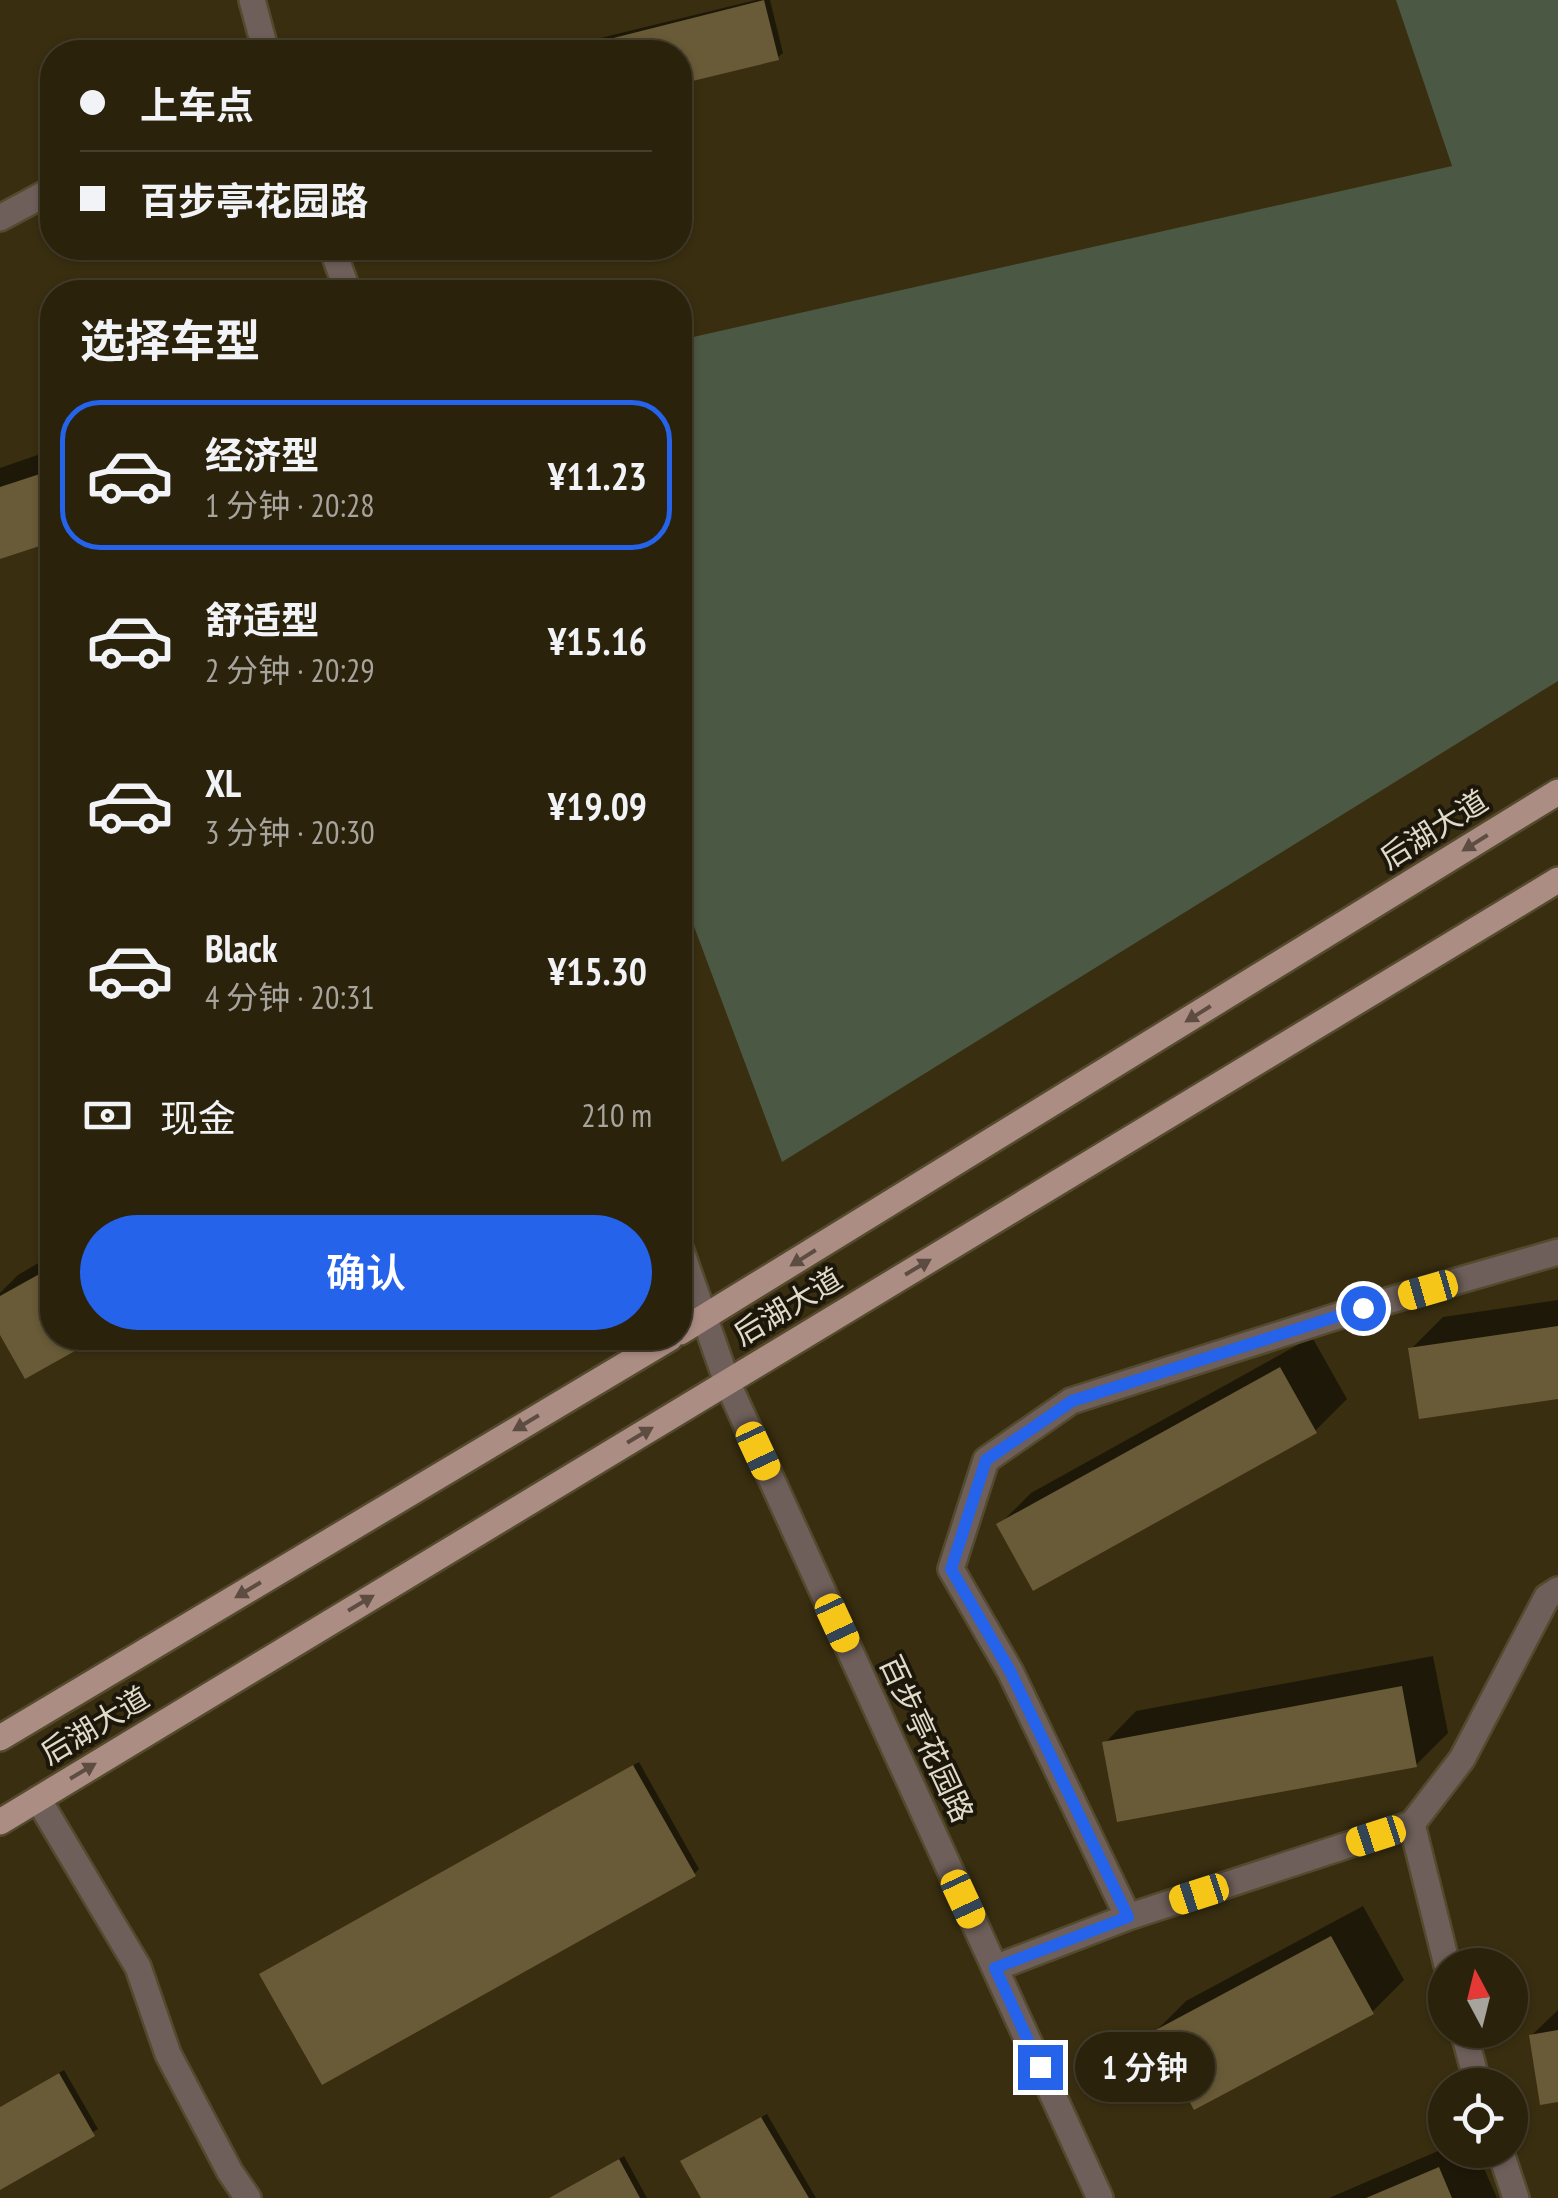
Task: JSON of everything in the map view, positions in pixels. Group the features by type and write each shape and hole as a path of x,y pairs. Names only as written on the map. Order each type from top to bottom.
{"main road":[{"name":"后湖大道","path":"692,1324 1558,792"},
{"name":"后湖大道","path":"0,1822 1558,880"},
{"name":"后湖大道","path":"0,1738 650,1350"}],"street":[{"path":"252,0 263,40"},
{"path":"0,218 40,196"},
{"path":"1128,1917 1010,1671 951,1569 986,1460 1072,1401 1363,1308 1558,1252"},
{"name":"百步亭花园路","path":"692,1282 727,1382 1100,2198"},
{"path":"995,1968 1128,1917 1412,1824 1462,1759 1547,1598 1558,1590"},
{"path":"38,1799 138,1968 168,2054 230,2172 248,2198"},
{"path":"1412,1824 1443,1948"},
{"path":"1506,2168 1516,2198"}],"green space":[{"path":"1396,0 1558,0 1558,681 782,1162 692,921 692,337 1452,166"}],"building":[{"path":"764,0 779,60 692,81 692,40 606,40"},
{"path":"40,474 40,546 0,559 0,487"},
{"path":"40,1274 40,1350 77,1350 25,1379 0,1335 0,1296"},
{"path":"1558,1326 1558,1399 1419,1419 1408,1348"},
{"path":"1280,1367 1317,1433 1033,1591 996,1524"},
{"path":"1402,1686 1417,1767 1117,1822 1102,1742"},
{"path":"633,1765 696,1876 322,2085 259,1974"},
{"path":"1331,1936 1374,2014 1194,2110 1152,2032"},
{"path":"1558,2030 1558,2102 1540,2105 1529,2035"},
{"path":"59,2073 95,2136 0,2190 0,2107"},
{"path":"761,2117 809,2198 701,2198 680,2161"},
{"path":"619,2159 640,2198 549,2198"},
{"path":"1439,2168 1452,2198 1366,2198"}],"route":[{"path":"1040,2067 995,1968 1128,1917 1010,1671 951,1569 986,1460 1072,1401 1363,1308"}]}
